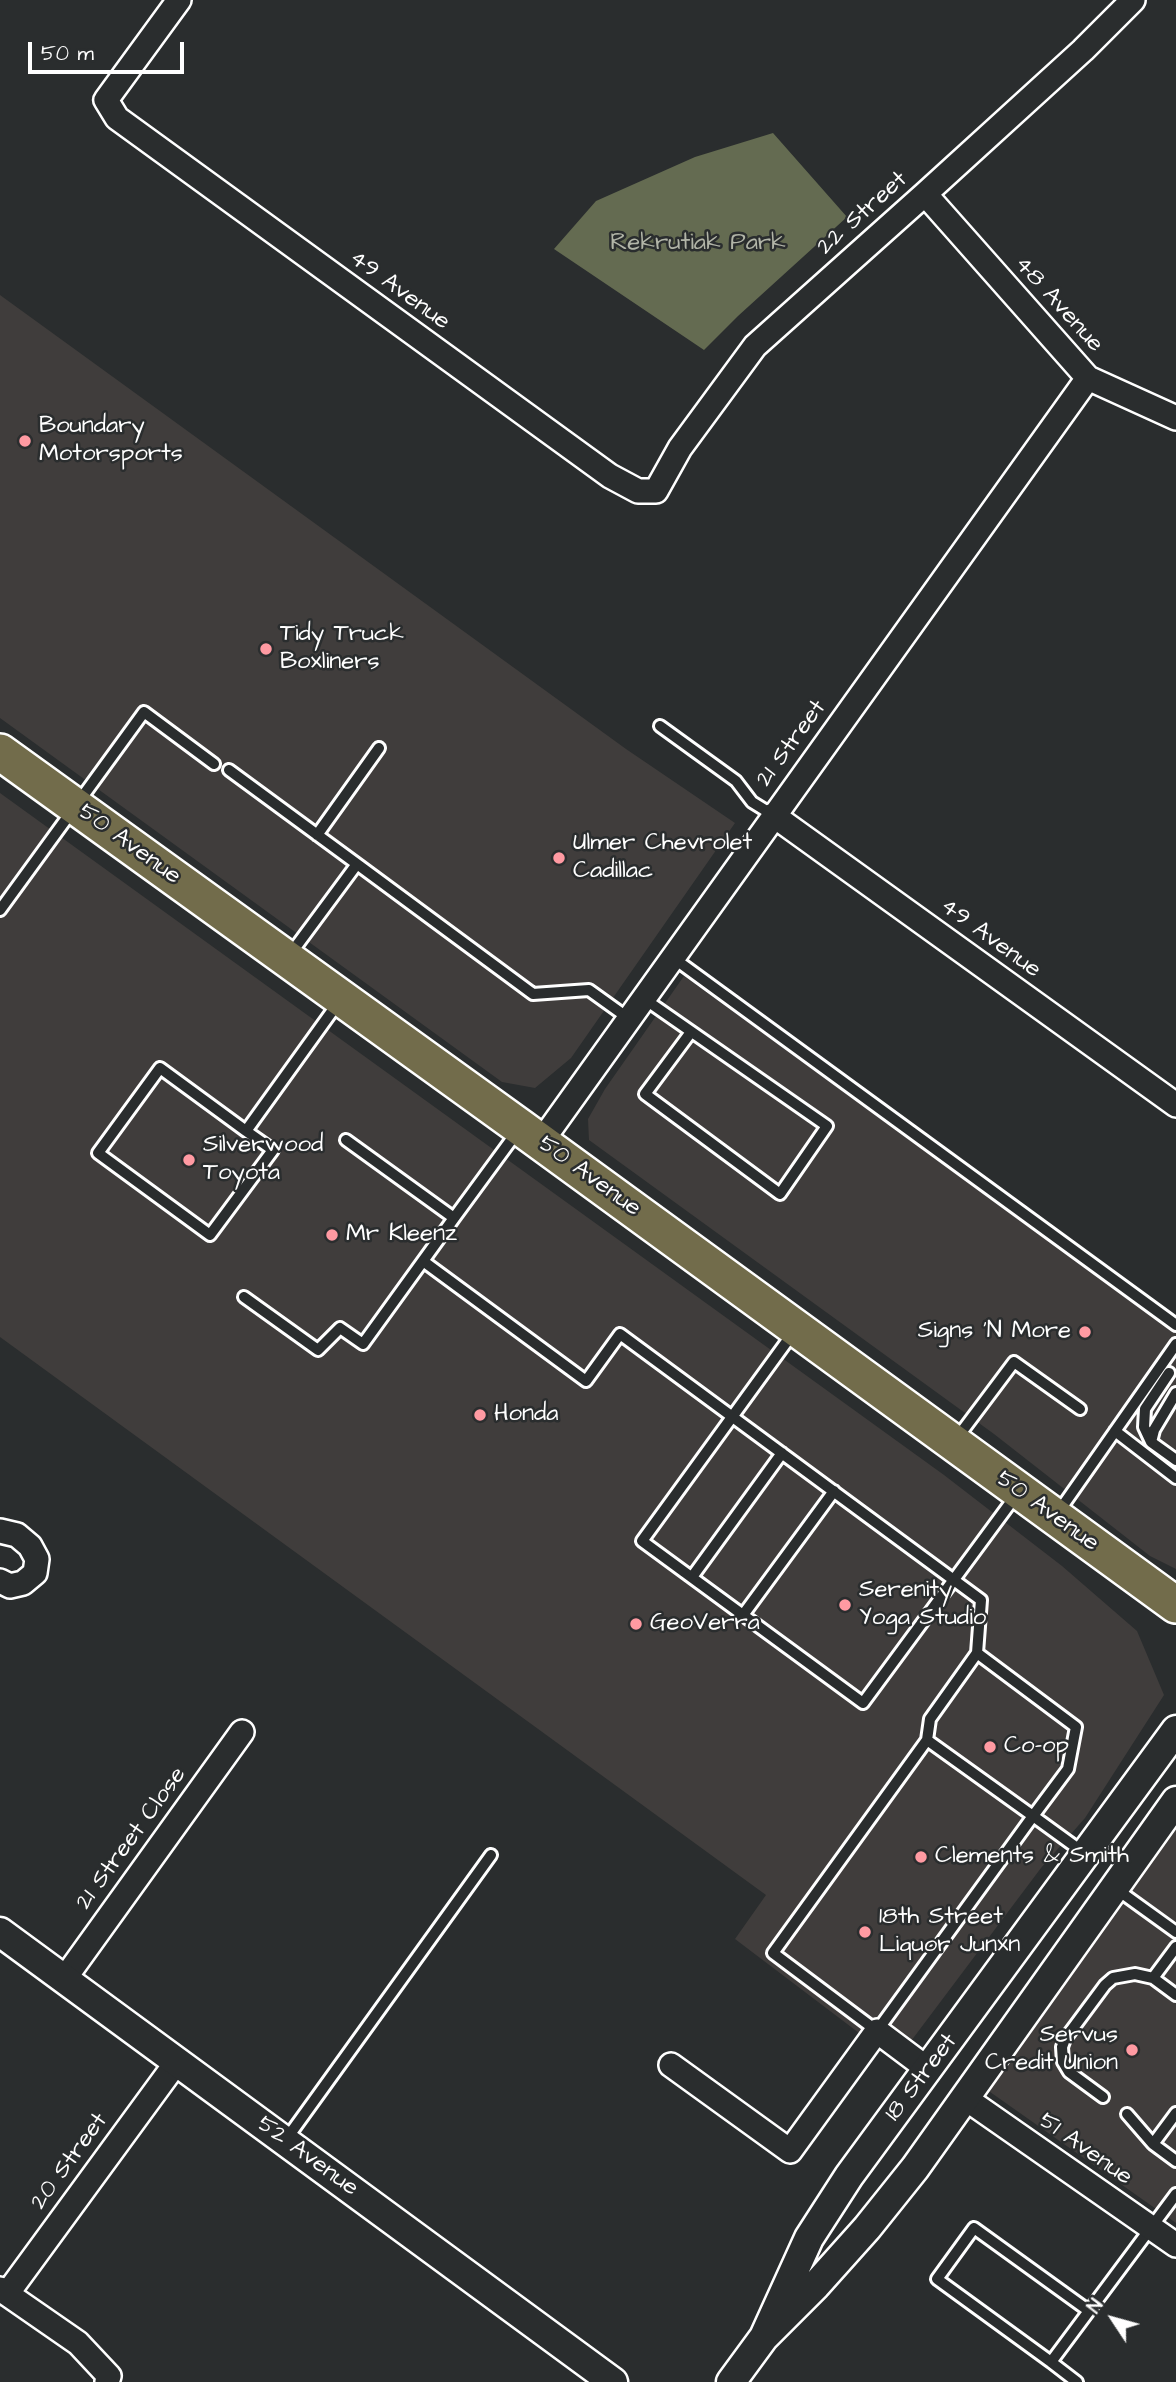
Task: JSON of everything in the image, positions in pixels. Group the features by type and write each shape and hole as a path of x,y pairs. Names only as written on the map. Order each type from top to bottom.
{"main road":[{"name":"50 Avenue","path":"0,752 531,1134 1176,1605"}],"street":[{"name":"49 Avenue","path":"179,0 106,100 117,118 610,476 638,491 656,491"},
{"name":"22 Street","path":"656,491 680,449 755,346 1083,50 1133,0"},
{"name":"48 Avenue","path":"925,194 1088,378 1176,418"},
{"name":"21 Street","path":"531,1134 643,999 1088,378"},
{"name":"49 Avenue","path":"773,815 1176,1105"},
{"path":"0,1531 17,1535 30,1546 37,1559 35,1573 23,1583 10,1586 0,1581"},
{"name":"18 Street","path":"764,2337 797,2262 827,2208 1176,1730"},
{"name":"21 Street Close","path":"65,1978 242,1731"},
{"name":"18 Street","path":"731,2382 764,2337 816,2286 915,2168 1176,1801"},
{"name":"52 Avenue","path":"0,1932 613,2382"},
{"path":"671,2065 790,2151 877,2031 965,2098"},
{"name":"20 Street","path":"3,2291 176,2063"},
{"name":"51 Avenue","path":"965,2098 1176,2245"},
{"path":"3,2291 78,2343 108,2379"}],"lane":[{"path":"0,910 144,712 214,764"},
{"path":"660,726 736,780 752,802 773,815"},
{"path":"317,835 379,748"},
{"path":"229,770 533,994 589,990 628,1018"},
{"path":"287,959 357,864"},
{"path":"672,957 1176,1325"},
{"path":"246,1130 342,998"},
{"path":"643,999 691,1032 827,1126 780,1194 645,1094 691,1032"},
{"path":"160,1068 246,1130 273,1150 210,1236 98,1153 160,1068"},
{"path":"244,1297 318,1350 340,1328 363,1344 454,1218 531,1134"},
{"path":"346,1140 454,1218"},
{"path":"424,1261 586,1381 620,1334 981,1600 977,1653 930,1719 927,1740 773,1953 877,2031 1068,1769 1076,1727 977,1653"},
{"path":"796,1329 642,1541 863,1703 1019,1491"},
{"path":"1176,1344 1168,1373 1145,1409 1144,1427 1151,1442 1176,1460"},
{"path":"953,1443 1014,1362 1080,1409"},
{"path":"1054,1517 1115,1432 1168,1373"},
{"path":"1151,1442 1154,1430 1176,1393"},
{"path":"1115,1432 1176,1478"},
{"path":"692,1577 782,1453"},
{"path":"743,1615 834,1491"},
{"path":"927,1740 1085,1854"},
{"path":"285,2141 491,1855"},
{"path":"1115,1888 1175,1930"},
{"path":"1153,1978 1176,1947"},
{"path":"1103,2097 1069,2072 1063,2062 1062,2047 1065,2039 1105,1985 1113,1979 1135,1974 1153,1978 1176,1995"},
{"path":"1153,2144 1176,2113"},
{"path":"1130,2116 1153,2144 1176,2161"},
{"path":"1051,2362 1176,2194"},
{"path":"1077,2382 937,2279 974,2228 1089,2311"}],"shaded area":[{"path":"0,295 626,749 735,823 571,1058 535,1088 502,1082 0,718"},
{"path":"0,793 944,1475 1062,1566 1137,1631 1164,1695 1085,1818 1041,1868 896,2061 735,1939 766,1895 0,1337"},
{"path":"684,976 1176,1333 1176,1569 1150,1556 994,1434 589,1140 588,1119 605,1089"},
{"path":"1176,1825 1176,2223 983,2087"}],"green space":[{"name":"Rekrutiak Park","path":"773,133 847,217 704,350 554,249 596,201 695,157"}],"place":[{"name":"Boundary Motorsports","path":"25,441"},
{"name":"Tidy Truck Boxliners","path":"266,649"},
{"name":"Ulmer Chevrolet Cadillac","path":"559,858"},
{"name":"Silverwood Toyota","path":"189,1160"},
{"name":"Mr Kleenz","path":"332,1235"},
{"name":"Signs 'N More","path":"1085,1332"},
{"name":"Honda","path":"480,1415"},
{"name":"Serenity Yoga Studio","path":"845,1605"},
{"name":"GeoVerra","path":"636,1624"},
{"name":"Co-op","path":"990,1747"},
{"name":"Clements & Smith","path":"921,1857"},
{"name":"18th Street Liquor Junxn","path":"865,1932"},
{"name":"Servus Credit Union","path":"1132,2050"}]}
